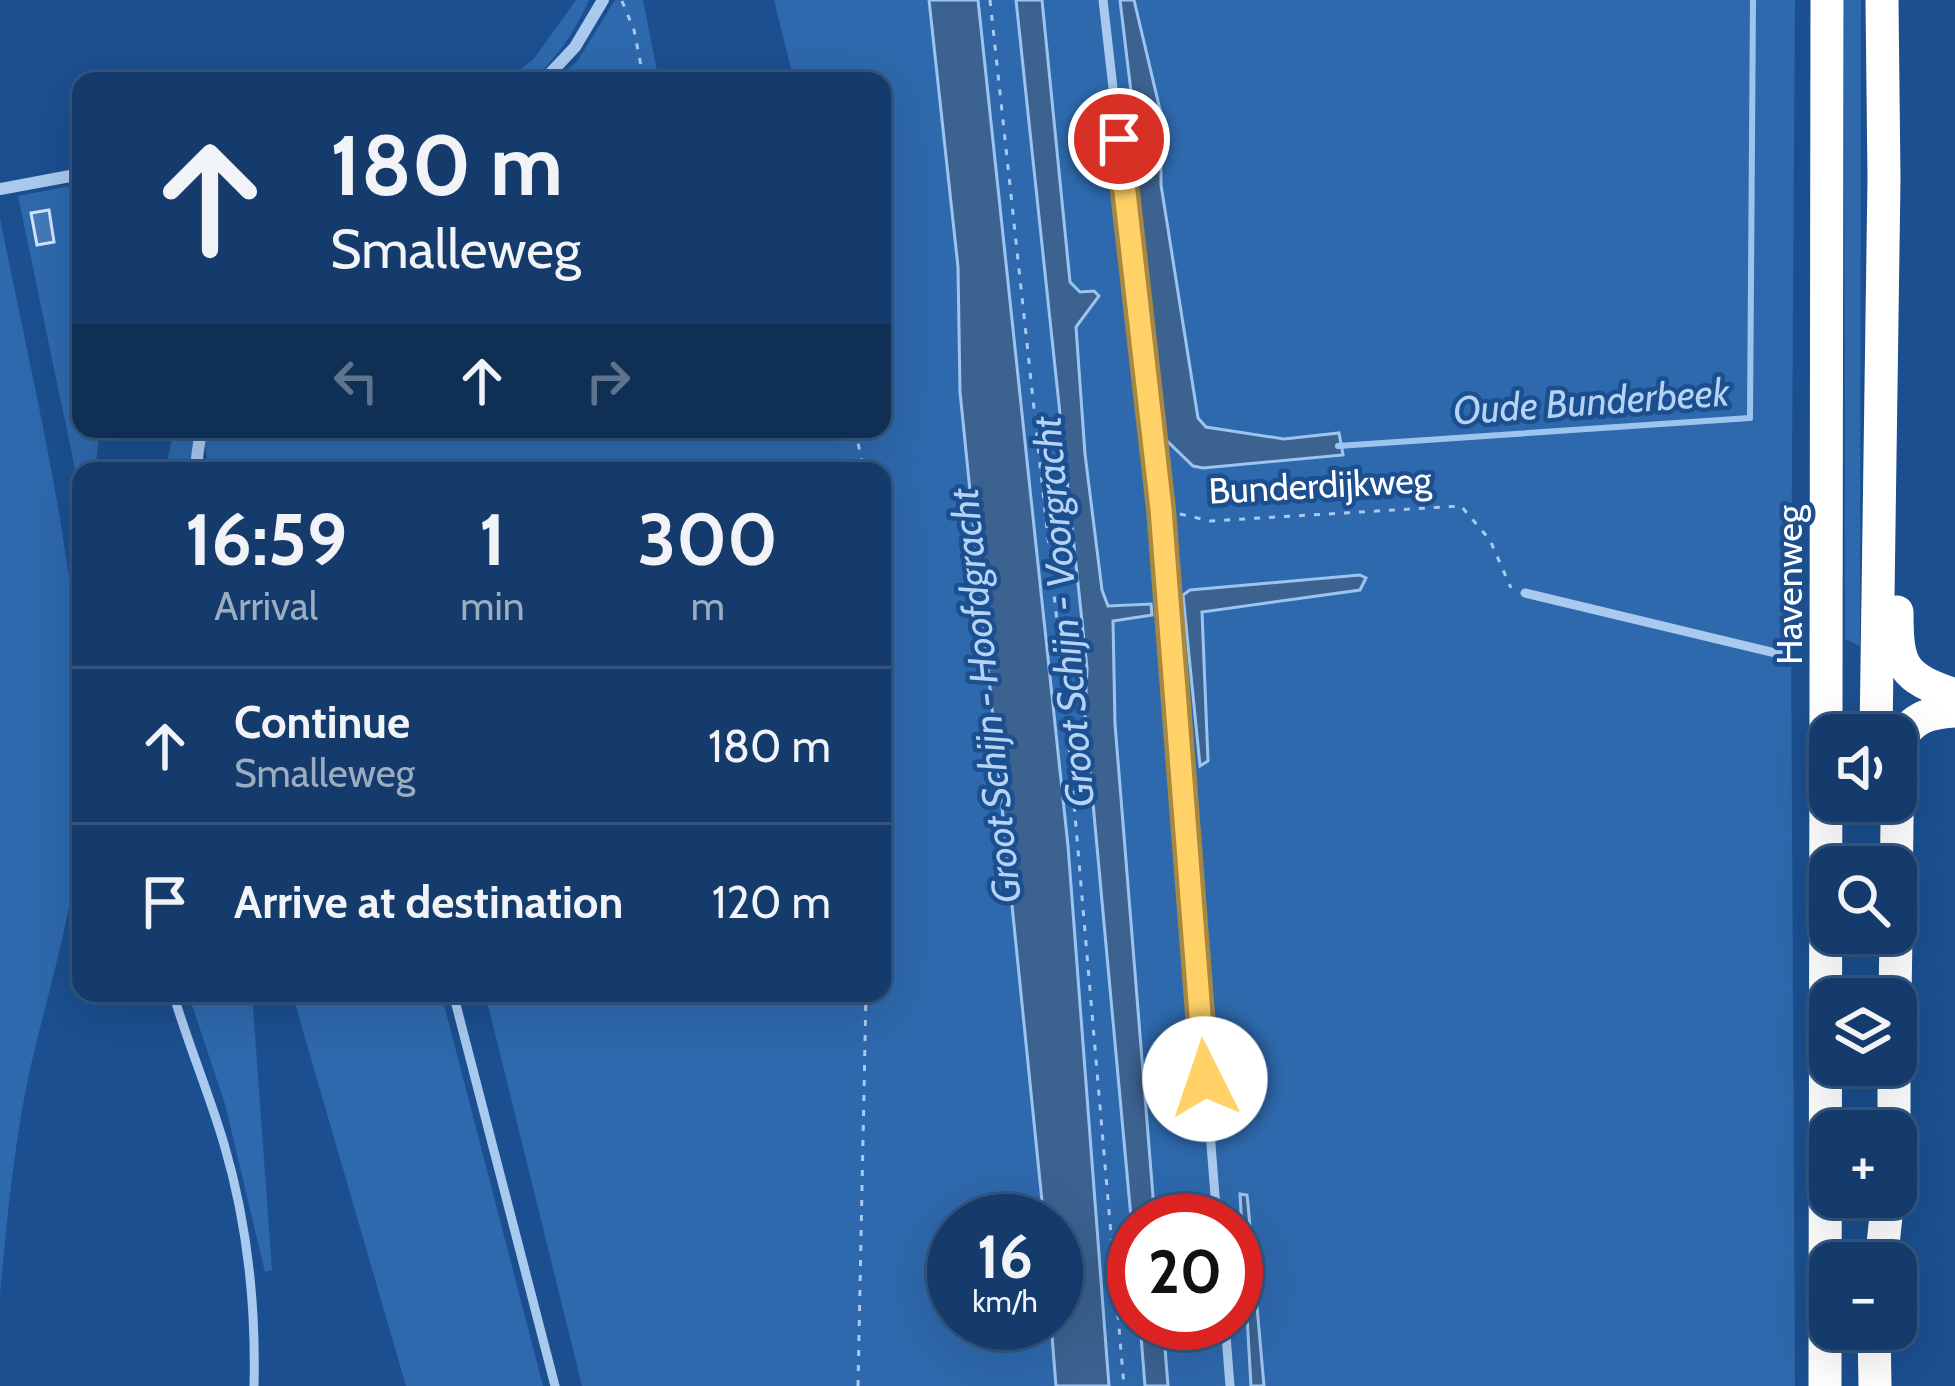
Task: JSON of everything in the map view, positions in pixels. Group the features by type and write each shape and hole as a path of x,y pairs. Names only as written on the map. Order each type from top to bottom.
{"highway":[{"name":"Havenweg","path":"1825,1386 1827,0"},
{"path":"1876,714 1882,0"},
{"path":"1884,178 1898,376 1897,650 1906,671 1922,684 1955,695"},
{"path":"1897,846 1898,741 1926,713 1955,711"},
{"path":"1874,1350 1874,1386"}],"street":[{"path":"551,72 575,47 603,0"},
{"path":"0,189 72,176"}],"lane":[{"path":"1103,0 1161,509 1214,1194"},
{"path":"1525,593 1788,656"},
{"path":"176,1002 225,1148 243,1225 252,1293 254,1386"},
{"path":"456,1002 556,1386"},
{"path":"1227,1350 1230,1386"}],"path":[{"path":"620,0 634,30 642,72"},
{"path":"990,0 1064,687 1124,1386"},
{"name":"Bunderdijkweg","path":"1161,509 1210,521 1461,506 1490,540 1511,588 1525,593"},
{"path":"858,1386 866,1002"}],"shaded area":[{"path":"576,0 589,0 540,72 516,72 533,60"},
{"path":"615,0 643,0 657,72 566,72"},
{"path":"774,0 1795,0 1791,623 1795,1386 582,1386 487,1002 891,1002 891,462 208,462 205,438 891,438 891,72 792,72"},
{"path":"929,0 978,0 1068,846 1109,1386 1056,1386 1053,1350 1083,1350 1083,1194 1041,1194 960,392 958,267"},
{"path":"1016,0 1042,0 1070,282 1080,292 1094,291 1099,296 1076,327 1102,590 1108,606 1151,604 1152,615 1113,621 1115,724 1153,1194 1129,1194 1085,716 1087,668"},
{"path":"1120,0 1134,0 1161,114 1161,185 1198,418 1206,427 1284,439 1339,433 1343,455 1203,468 1193,466 1161,435 1135,175 1137,142"},
{"path":"1844,0 1861,0 1860,646 1845,639"},
{"path":"72,186 72,438 99,438 96,462 73,462 18,196"},
{"path":"0,218 48,451 72,602 72,886 24,1097 0,1295"},
{"path":"172,438 193,438 194,462 167,462"},
{"path":"1366,578 1360,590 1202,612 1208,761 1200,766 1183,595 1190,590"},
{"path":"191,1002 253,1002 272,1270 265,1272 225,1104"},
{"path":"295,1002 443,1002 543,1386 406,1386"},
{"path":"1142,1350 1165,1350 1168,1386 1145,1386"},
{"path":"1249,1350 1261,1350 1264,1386 1251,1386"}],"building":[{"path":"49,210 54,242 37,245 31,213"}],"waterway":[{"name":"Oude Bunderbeek","path":"1338,446 1750,418 1753,0"}],"route":[{"path":"1119,139 1161,509 1205,1079"}],"water label":[{"name":"Groot Schijn - Voorgracht","path":"1063,612"},
{"name":"Groot Schijn - Hoofdgracht","path":"985,696"}]}
